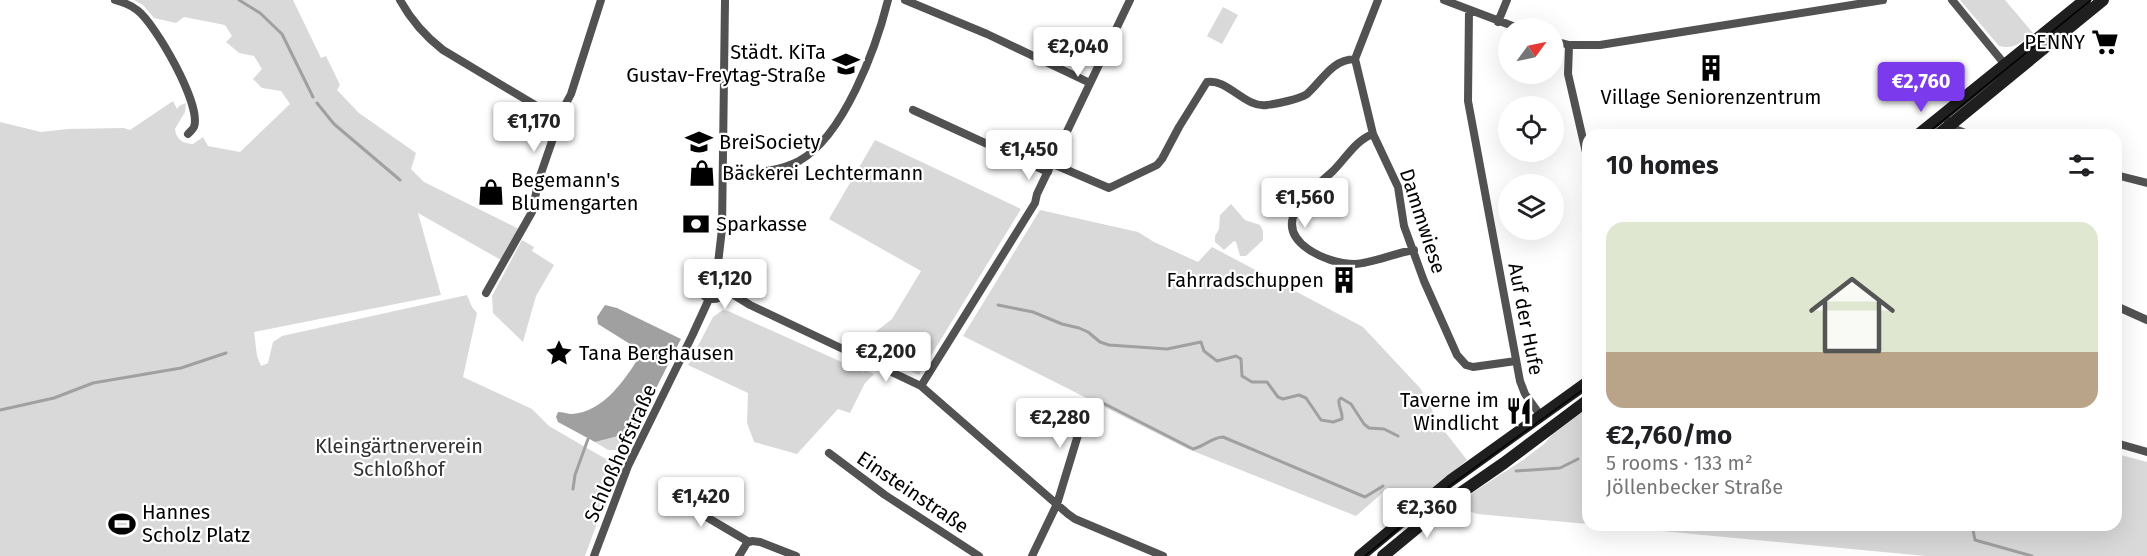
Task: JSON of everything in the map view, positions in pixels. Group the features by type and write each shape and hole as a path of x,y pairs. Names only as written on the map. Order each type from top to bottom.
{"main road":[{"path":"1930,129 1947,120 2009,69 2085,0"},
{"path":"2009,69 2103,0"},
{"path":"1942,129 1947,120"},
{"path":"1360,556 1439,489 1582,386"},
{"path":"1383,556 1459,494 1582,404"}],"street":[{"path":"115,0 137,10 149,23 172,58 195,117 194,127 188,134"},
{"path":"400,0 415,23 443,50 545,111 556,113 562,111 571,94 601,0"},
{"path":"717,272 722,229 725,0"},
{"path":"723,176 769,171 784,167 811,153 838,118 861,79 873,51 888,0"},
{"path":"905,0 987,34 1090,83"},
{"path":"921,386 1030,212 1130,0"},
{"path":"913,110 1050,168 1104,187 1114,187 1160,162 1207,82 1216,83 1257,104 1266,105 1306,95 1334,65 1355,59 1378,0"},
{"path":"1444,0 1498,22"},
{"path":"1500,18 1507,0"},
{"path":"1564,44 1600,45 1883,0"},
{"path":"1952,0 2009,69"},
{"name":"Auf der Hufe","path":"1469,10 1468,101 1522,388 1541,416"},
{"path":"1569,45 1568,74 1582,135"},
{"name":"Dammwiese","path":"1355,59 1373,134 1398,188 1404,223 1413,250 1424,281 1462,362 1473,367 1516,361"},
{"path":"486,293 532,212 539,179 558,124 556,113"},
{"path":"1947,120 1957,129"},
{"path":"1373,134 1365,137 1298,207 1291,219 1292,233 1300,243 1319,256 1347,264 1360,264 1413,250"},
{"path":"2122,177 2147,183"},
{"path":"717,272 725,278 726,290 720,297 709,298 701,291 700,280 707,273 717,272"},
{"path":"726,290 750,305 921,386 1076,519 1163,556"},
{"name":"Schloßhofstraße","path":"594,556 628,466 709,298"},
{"path":"2122,309 2147,320"},
{"path":"1032,556 1057,504 1089,402"},
{"path":"2122,446 2147,452"},
{"name":"Einsteinstraße","path":"829,453 885,495 979,556"},
{"path":"669,495 750,542 760,542 796,556"},
{"path":"739,556 750,542"}],"green space":[{"name":"Kleingärtnerverein Schloßhof","path":"134,0 293,0 321,58 326,56 340,85 337,90 359,113 416,153 411,169 424,182 519,229 501,260 418,213 441,295 254,332 257,356 261,366 268,363 273,342 282,336 467,295 477,313 463,377 532,409 549,426 618,466 585,556 0,556 0,122 41,132 67,129 124,128 130,130 173,101 177,109 186,103 185,112 175,129 181,140 193,144 203,137 208,146 240,152 290,104 281,91 262,88 253,79 262,69 254,56 239,53 226,42 232,36 225,25 184,17 176,23 154,18 143,5"},
{"path":"1960,0 2005,0 2033,33 2013,46 1999,46"},
{"path":"1223,7 1238,15 1222,44 1207,36"},
{"path":"875,140 1021,209 919,375 856,347 892,319 921,271 829,219"},
{"path":"1231,204 1245,220 1260,225 1263,231 1263,240 1246,256 1240,256 1234,241 1224,250 1215,242 1220,215"},
{"path":"1040,210 1138,232 1198,262 1212,247 1363,327 1420,388 1442,428 1467,460 1406,512 1387,489 1356,516 1188,449 963,336"},
{"path":"522,240 534,247 532,251 554,265 536,296 523,342 493,313 492,296"},
{"path":"723,310 864,372 865,370 874,374 865,383 850,413 838,409 797,454 754,442 747,423 748,393 688,365 713,317"},
{"path":"1582,412 1582,523 1477,514 1457,506 1475,491 1523,460"},
{"path":"634,432 626,450 608,450 595,442"},
{"path":"2122,455 2147,462 2147,556 1925,556 1661,531 2122,531"}],"shaded area":[{"path":"605,305 617,308 681,339 634,432 595,442 558,422 556,417 558,412 572,414 583,412 603,401 620,385 639,357 638,349 598,324 597,317"}],"waterway":[{"path":"239,0 260,13 282,34 313,97"},
{"path":"317,103 334,124 400,180"},
{"path":"998,305 1033,312 1062,324 1079,328 1100,342 1109,345 1167,349 1201,342 1204,351 1217,361 1236,356 1241,359 1242,376 1252,382 1267,382 1278,397 1283,399 1299,395 1306,398 1321,420 1333,422 1342,419 1339,403 1341,398 1351,404 1369,428 1384,429 1398,436"},
{"path":"0,410 54,398 93,383 181,368 226,353"},
{"path":"1101,402 1193,449 1223,437 1365,497 1383,486"},
{"path":"573,489 575,475 588,439"},
{"path":"1516,471 1560,468 1578,459"},
{"path":"1973,531 1975,540 2032,556"}],"tram line":[{"path":"1932,129 2091,0"},
{"path":"1365,556 1452,484 1582,390"}],"place":[{"name":"PENNY","path":"2105,42"},
{"name":"Städt. KiTa Gustav-Freytag-Straße","path":"846,64"},
{"name":"Village Seniorenzentrum","path":"1711,68"},
{"name":"BreiSociety","path":"699,142"},
{"name":"Bäckerei Lechtermann","path":"702,173"},
{"name":"Begemann's Blumengarten","path":"491,192"},
{"name":"Sparkasse","path":"696,224"},
{"name":"Fahrradschuppen","path":"1344,280"},
{"name":"Tana Berghausen","path":"559,353"},
{"name":"Taverne im Windlicht","path":"1519,411"},
{"name":"Hannes Scholz Platz","path":"122,524"}]}
